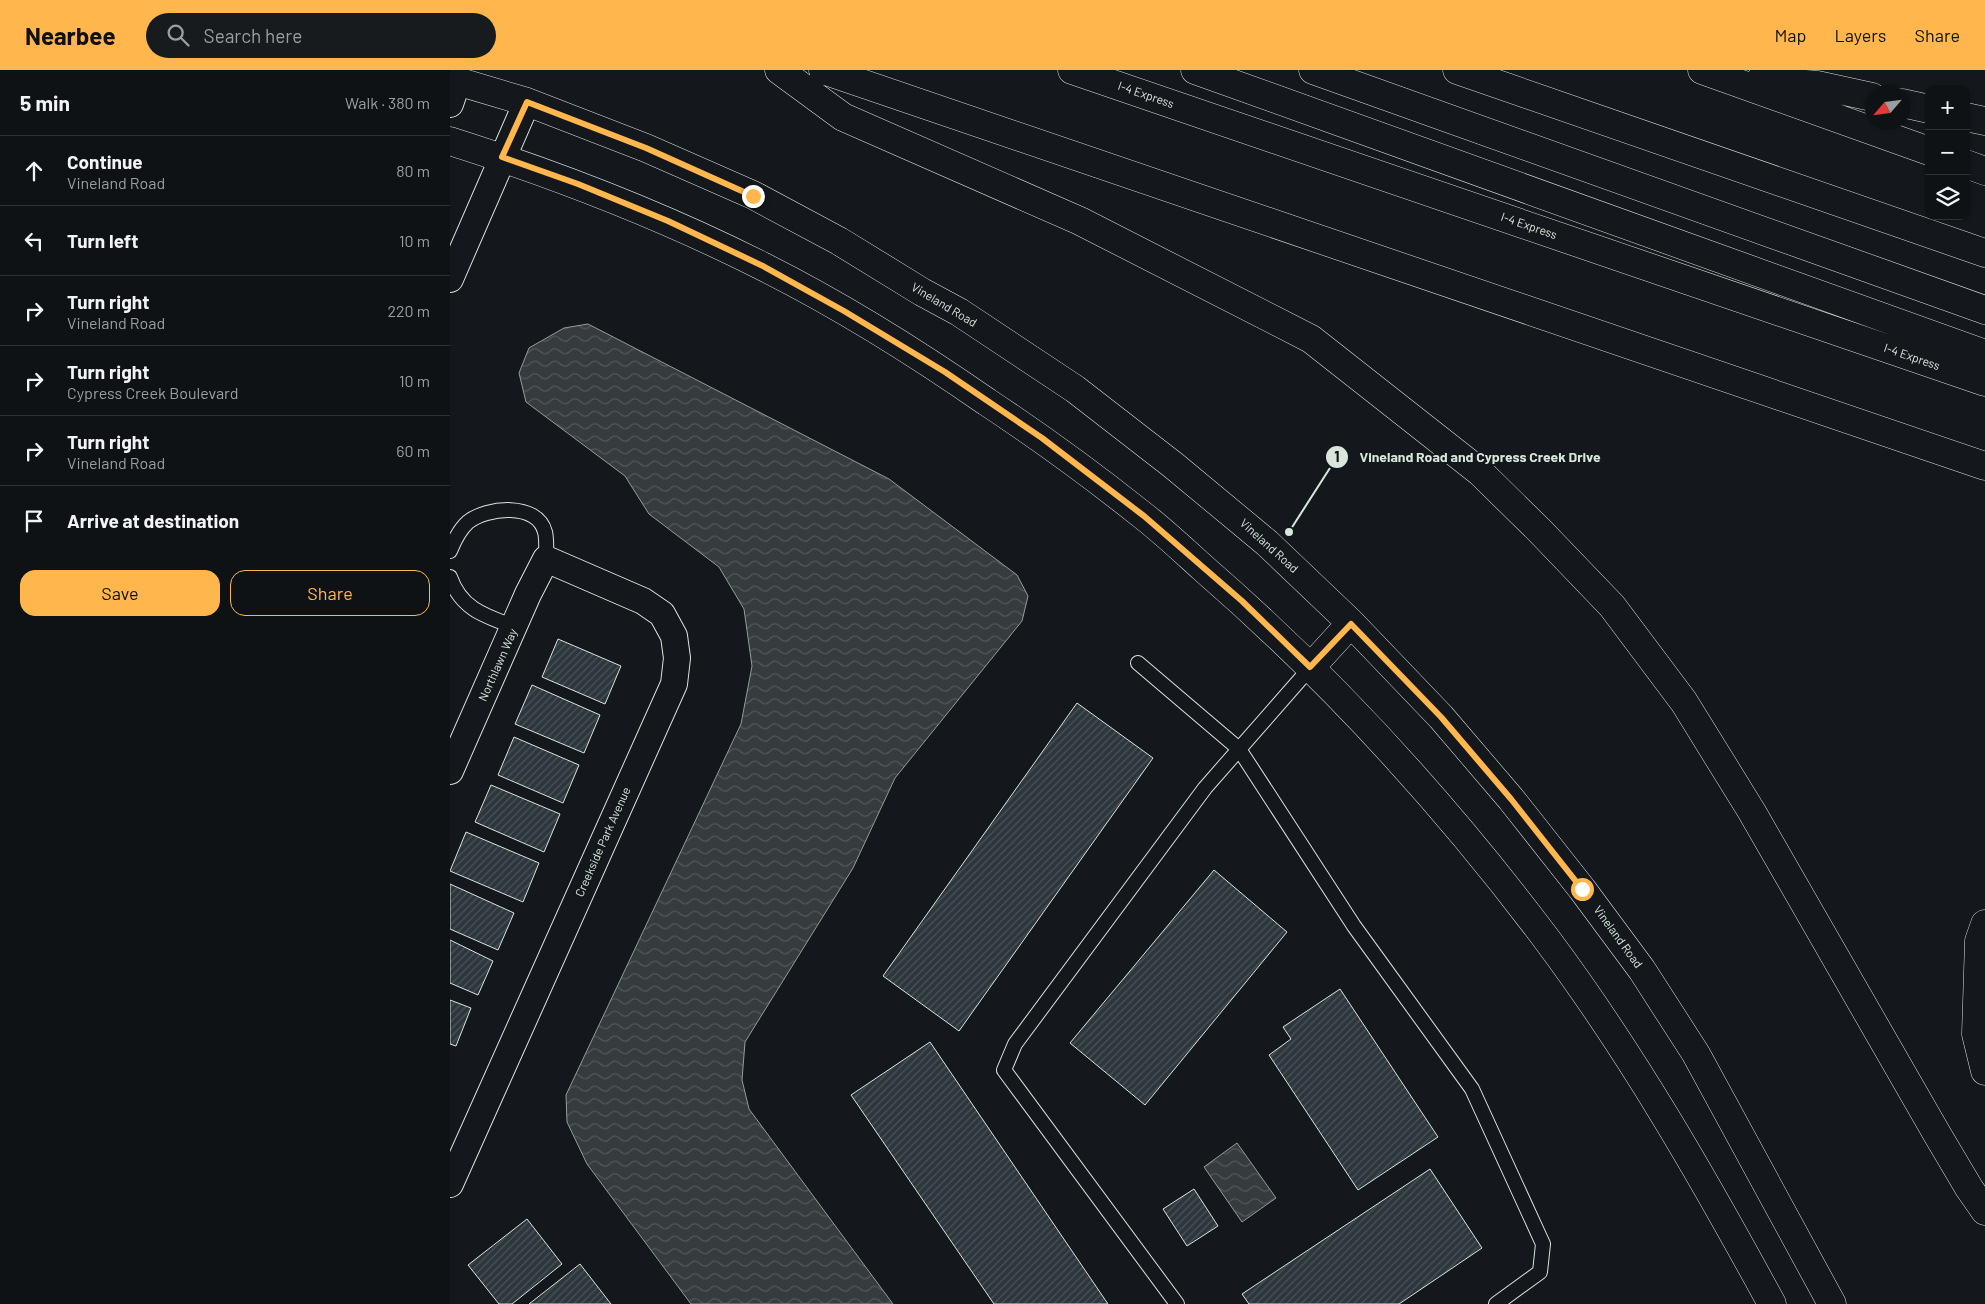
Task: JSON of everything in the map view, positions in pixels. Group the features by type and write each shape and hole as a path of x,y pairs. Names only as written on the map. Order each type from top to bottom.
{"main road":[{"path":"779,70 843,117 1080,221 1311,339 1480,472 1540,530 1612,606 1684,702 1752,812 1937,1134 1985,1211"},
{"path":"823,70 1985,466"},
{"name":"I-4 Express","path":"1072,70 1985,382"},
{"path":"1195,70 1985,354"},
{"path":"1313,70 1985,310"},
{"path":"1457,70 1985,253"},
{"path":"1711,73 1817,85 1865,95"},
{"path":"1711,73 1925,150"},
{"name":"Vineland Road","path":"453,88 527,102 646,148 753,196 839,241 922,292 959,312 1075,389 1173,465 1267,543 1351,624 1441,717 1511,799 1582,889 1642,970 1696,1054 1832,1304"},
{"path":"1910,105 1925,108"},
{"path":"1970,118 1985,121"},
{"path":"450,141 578,184 668,221 763,266 844,311 936,367 1042,438 1144,516 1242,601 1310,667 1397,758 1474,845 1549,943 1612,1032 1677,1135 1772,1304"},
{"path":"1970,165 1985,171"},
{"path":"1310,667 1351,624"},
{"path":"1985,924 1979,941 1976,1034 1985,1071"}],"street":[{"path":"450,279 527,102"},
{"name":"Northlawn Way","path":"450,771 528,594 546,559"},
{"name":"Creekside Park Avenue","path":"450,1184 674,684 677,658 674,636 662,614 643,601 546,559"}],"lane":[{"path":"450,552 456,536 468,522 484,513 502,509 520,511 537,519 545,531 546,559"},
{"path":"450,577 454,588 462,600 476,611 515,627"},
{"path":"1138,663 1239,749 1354,926 1472,1089 1543,1244 1540,1272 1496,1304"},
{"path":"1177,1304 1004,1070 1015,1044 1205,788 1310,667"}],"water":[{"path":"588,324 889,479 1017,575 1028,596 1022,621 895,778 853,868 745,1042 742,1080 749,1109 893,1304 691,1304 587,1164 567,1122 566,1095 741,724 752,666 744,609 719,567 649,514 625,476 526,402 519,373 529,348 564,328"},
{"path":"1237,1143 1276,1198 1242,1222 1204,1167"}],"building":[{"path":"558,639 621,666 605,704 542,677"},
{"path":"532,685 600,715 584,753 515,724"},
{"path":"1077,703 1153,758 959,1031 883,976"},
{"path":"514,737 579,765 563,803 498,775"},
{"path":"491,785 560,814 544,852 475,822"},
{"path":"466,832 539,863 523,902 450,871"},
{"path":"1214,870 1287,932 1145,1105 1070,1043"},
{"path":"450,884 514,913 498,950 450,929"},
{"path":"450,940 493,961 478,995 450,983"},
{"path":"1340,989 1438,1137 1358,1190 1269,1055 1291,1039 1283,1027"},
{"path":"450,1000 471,1008 456,1046 450,1044"},
{"path":"930,1042 1108,1304 994,1304 851,1095"},
{"path":"1430,1169 1482,1248 1399,1304 1249,1304 1242,1294"},
{"path":"1194,1189 1218,1226 1187,1246 1163,1209"},
{"path":"527,1219 562,1264 512,1304 499,1304 468,1265"},
{"path":"580,1264 611,1304 529,1304"}],"place":[{"name":"Vineland Road and Cypress Creek Drive","path":"1289,532"}],"route":[{"path":"753,196 646,148 527,102 502,157 578,184 668,221 763,266 844,311 945,372 1042,438 1144,516 1242,601 1310,667 1351,624 1441,717 1511,799 1582,889"}]}
